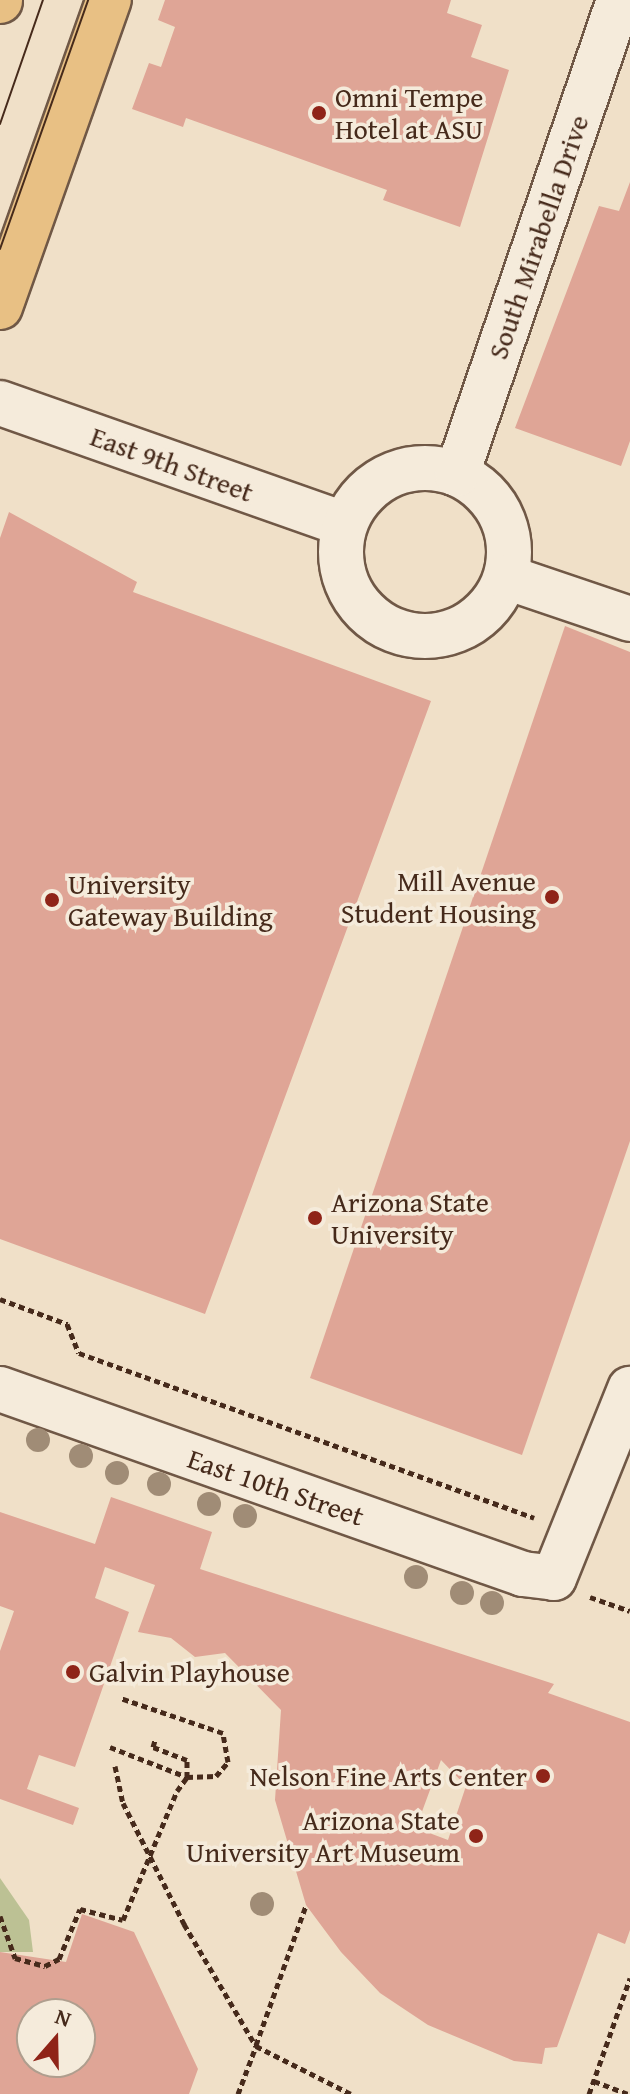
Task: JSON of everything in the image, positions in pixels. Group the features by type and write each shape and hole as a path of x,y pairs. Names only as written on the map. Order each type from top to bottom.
{"main road":[{"path":"0,307 109,0"}],"street":[{"name":"South Mirabella Drive","path":"457,474 619,0"},
{"name":"East 9th Street","path":"0,403 344,524"},
{"path":"430,467 457,474 478,486 501,516 510,553 506,577 476,621 425,638 398,633 355,602 339,551 344,524 357,500 390,476 430,467"},
{"path":"506,577 630,619"},
{"name":"East 10th Street","path":"0,1389 523,1574 554,1578 630,1389"}],"path":[{"path":"0,1299 67,1324 79,1353 545,1524"},
{"path":"110,1747 187,1777 222,1769 231,1746 223,1733 121,1698"},
{"path":"0,1916 15,1958 55,1964 80,1909 123,1920 150,1845 187,1777 187,1760 153,1747 155,1740"},
{"path":"115,1766 123,1803 150,1845 184,1924 256,2046 351,2094"},
{"path":"238,2094 306,1905"},
{"path":"589,2094 630,1978"},
{"path":"594,2081 628,2094"}],"green space":[{"path":"0,1878 29,1920 33,1952 0,1952"}],"building":[{"name":"Omni Tempe Hotel at ASU","path":"165,0 451,0 447,13 482,25 471,57 509,70 460,227 383,200 387,190 186,118 183,127 132,109 149,63 161,67 175,27 158,20"},
{"path":"630,182 630,441 621,466 515,428 599,206 619,211"},
{"path":"9,512 137,582 133,592 431,701 205,1314 0,1239 0,538"},
{"name":"Mill Avenue Student Housing","path":"565,626 630,652 630,1141 522,1455 310,1378"},
{"name":"Nelson Fine Arts Center","path":"111,1497 212,1532 200,1569 554,1684 548,1693 630,1722 630,1930 625,1944 598,1933 557,2047 545,2048 542,2064 514,2061 428,2025 380,1993 341,1952 306,1905 275,1800 281,1710 225,1653 195,1657 171,1638 138,1632 155,1585 105,1567 95,1598 129,1612 75,1767 39,1755 27,1789 79,1808 73,1825 0,1799 0,1651 14,1611 0,1606 0,1512 95,1544","holes":["441,1760 466,1786 448,1840 416,1828"]},
{"path":"82,1914 134,1932 198,2069 189,2094 0,2094 0,1952 66,1962"}],"tram line":[{"path":"0,124 43,0"},
{"path":"0,249 88,0"}],"place":[{"name":"Omni Tempe Hotel at ASU","path":"319,113"},
{"name":"Mill Avenue Student Housing","path":"552,897"},
{"name":"University Gateway Building","path":"52,900"},
{"name":"Arizona State University","path":"315,1218"},
{"name":"Galvin Playhouse","path":"73,1672"},
{"name":"Nelson Fine Arts Center","path":"543,1776"},
{"name":"Arizona State University Art Museum","path":"476,1836"}]}
